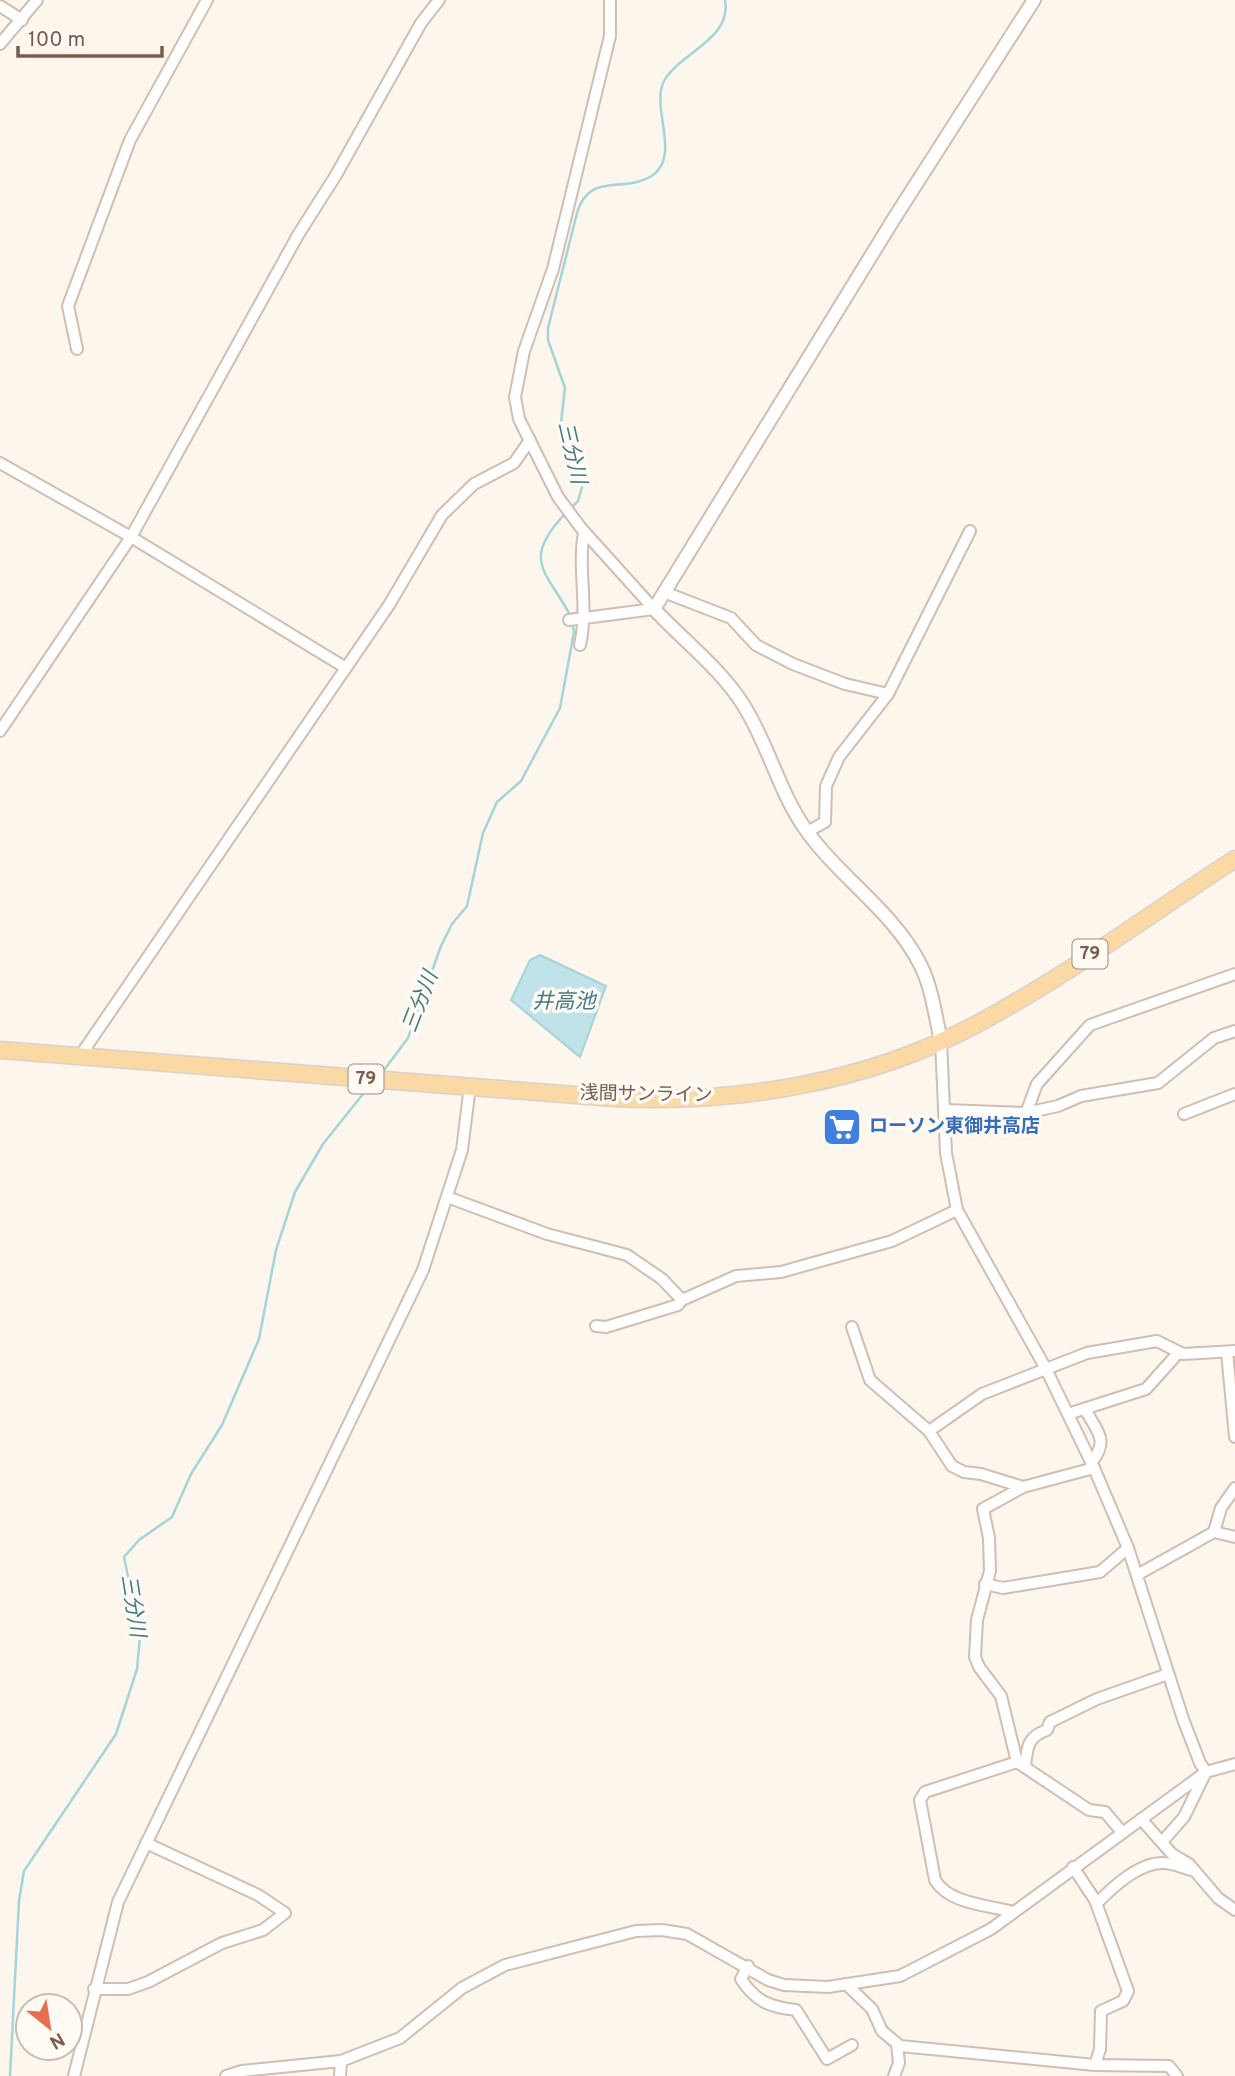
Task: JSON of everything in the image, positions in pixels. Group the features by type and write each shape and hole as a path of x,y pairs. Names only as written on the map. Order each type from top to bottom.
{"main road":[{"name":"浅間サンライン","path":"0,1050 635,1099 726,1096 818,1081 941,1041 1027,994 1235,859"}],"street":[{"path":"0,44 37,0"},
{"path":"77,349 68,306 130,140 207,0"},
{"path":"0,731 131,537 298,235 336,175 421,23 439,0"},
{"path":"610,0 610,36 553,269 517,381 515,397 519,419 558,497 584,532 742,703 779,779 783,796 807,832 892,924 912,950 924,975 941,1041 946,1153 957,1210 1045,1367 1092,1466 1128,1548 1168,1674 1200,1763 1206,1772"},
{"path":"654,609 895,217 1034,0"},
{"path":"0,6 22,20"},
{"path":"80,1056 389,605 442,515 474,484 514,463 530,440"},
{"path":"0,463 131,537 346,668"},
{"path":"807,832 825,822 826,786 839,757 888,694 970,531"},
{"path":"580,645 586,618 580,555 584,532"},
{"path":"664,592 731,618 756,645 793,664 845,684 888,694"},
{"path":"569,620 654,609"},
{"path":"1026,1113 1037,1084 1090,1025 1235,974"},
{"path":"945,1110 1026,1113 1058,1106 1081,1096 1158,1083 1214,1038 1235,1031"},
{"path":"74,2076 118,1902 423,1270 462,1150 470,1086"},
{"path":"1184,1114 1235,1094"},
{"path":"447,1196 547,1234 627,1255 662,1279 682,1300"},
{"path":"596,1326 606,1327 634,1320 678,1305 682,1300 736,1276 782,1272 892,1241 957,1210"},
{"path":"852,1326 870,1380 929,1431 953,1466 964,1472 981,1474 1023,1487"},
{"path":"929,1431 982,1394 1045,1367 1087,1353 1157,1341 1178,1352 1231,1352 1235,1437"},
{"path":"1068,1414 1146,1389 1178,1352"},
{"path":"1085,1409 1102,1441 1102,1449 1092,1466 1023,1487 983,1509 989,1538 990,1571 977,1620 975,1657 979,1667 1002,1696 1021,1765 1089,1810 1105,1812 1121,1831"},
{"path":"1214,1532 1221,1508 1235,1488"},
{"path":"1137,1575 1214,1532 1235,1537"},
{"path":"985,1584 1003,1588 1100,1572 1128,1548"},
{"path":"1021,1765 1028,1742 1034,1735 1047,1730 1050,1722 1097,1699 1168,1674"},
{"path":"226,2076 243,2071 341,2061 400,2038 463,1988 505,1965 636,1931 662,1930 695,1937 768,1980 784,1985 807,1987 846,1984 900,1976 991,1929 1121,1831 1206,1772 1235,1764"},
{"path":"1013,1912 954,1897 939,1887 935,1880 920,1800 925,1792 1021,1765"},
{"path":"1162,1842 1184,1817 1206,1772"},
{"path":"1141,1819 1195,1871 1218,1898 1235,1910"},
{"path":"94,1989 128,1989 148,1982 222,1943 263,1930 285,1913 258,1895 145,1843"},
{"path":"1097,1903 1113,1888 1147,1865 1165,1863 1195,1871"},
{"path":"1073,1867 1097,1903 1128,1991 1123,2001 1101,2011 1100,2049 1095,2065"},
{"path":"747,1966 741,1979 750,1994 769,2006 796,2010 827,2059 852,2045"},
{"path":"846,1984 872,2009 883,2031 897,2044 1095,2065 1169,2066 1177,2076"},
{"path":"894,2076 900,2063 897,2044"},
{"path":"340,2076 341,2061"}],"water":[{"name":"井高池","path":"540,955 606,986 580,1057 511,1000 530,960"}],"waterway":[{"name":"三分川","path":"570,509 578,501 582,487 566,446 561,423 565,388 548,340 548,328 577,213 582,200 589,192 639,181 660,169 665,145 661,105 664,81 681,62 713,36 725,14 725,0"},
{"name":"三分川","path":"565,514 551,530 543,544 541,556 547,578 571,617"},
{"name":"三分川","path":"381,1074 408,1038 441,946 452,924 467,906 483,833 497,802 521,781 560,708 574,632 572,623"},
{"name":"三分川","path":"10,2076 19,1901 24,1871 116,1734 137,1669 140,1636 124,1557 139,1540 172,1517 191,1474 222,1425 259,1339 276,1250 295,1192 323,1144 371,1084"}],"place":[{"name":"ローソン東御井高店","path":"842,1127"}]}
